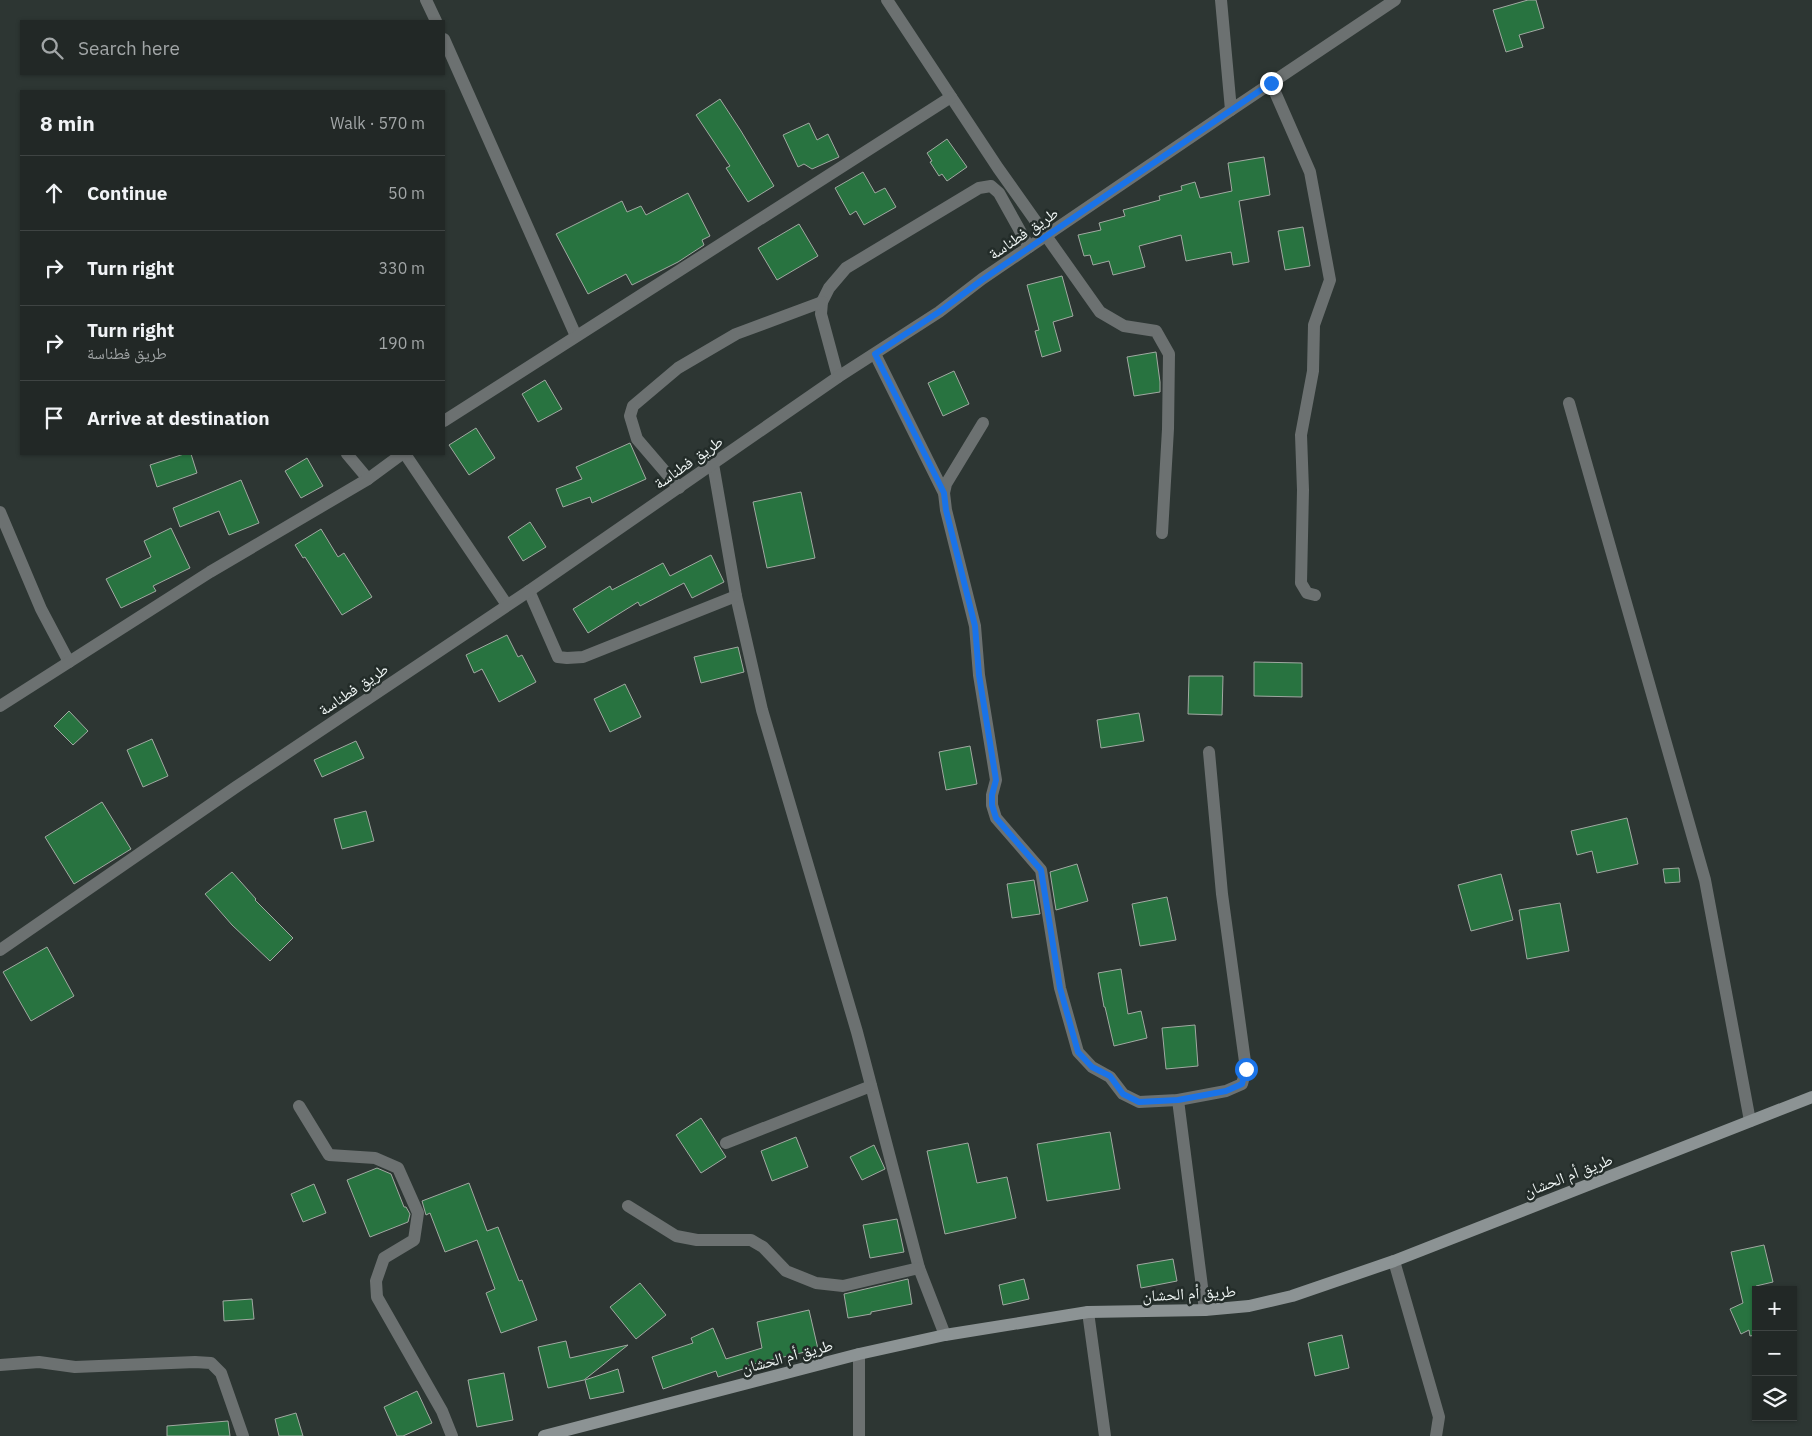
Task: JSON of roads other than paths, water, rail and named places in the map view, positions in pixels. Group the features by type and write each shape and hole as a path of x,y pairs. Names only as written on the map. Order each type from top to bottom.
{"street":[{"path":"426,0 436,20"},
{"path":"887,0 998,168 1100,312 1124,326 1156,331 1169,354 1168,429 1162,533"},
{"path":"1221,0 1231,110"},
{"name":"طريق فطناسة","path":"0,950 228,793 529,592 838,377 939,312 1029,247 1395,0"},
{"path":"445,41 576,336"},
{"path":"1271,83 1310,172 1330,280 1314,325 1313,371 1304,410 1301,435 1303,490 1302,583 1307,592 1315,595"},
{"path":"445,420 951,97"},
{"path":"838,377 821,314 822,302 829,288 846,268 980,188 991,186 999,193 1029,247"},
{"path":"679,488 637,439 630,416 633,406 678,368 736,334 822,302"},
{"path":"875,354 944,493"},
{"path":"1569,403 1705,880 1750,1122"},
{"path":"983,423 946,484 944,493 946,510 975,626 979,675 996,780 992,795 992,805 1000,824 1041,870 1060,988 1078,1052 1092,1067 1110,1076 1123,1094 1139,1102 1178,1100 1226,1091 1242,1084 1246,1069 1222,894 1209,752"},
{"path":"348,455 368,479"},
{"path":"0,706 210,572 368,479 403,455"},
{"path":"405,455 507,605"},
{"path":"714,464 736,596 762,710 857,1032 919,1268 945,1335"},
{"path":"0,512 41,609 69,662"},
{"path":"529,592 558,657 567,658 583,657 736,596"},
{"path":"726,1143 871,1086"},
{"name":"طريق أم الحشان","path":"544,1436 859,1354 945,1335 1088,1312 1205,1310 1249,1306 1292,1296 1394,1261 1812,1097"},
{"path":"1178,1100 1205,1310"},
{"path":"299,1106 329,1154 375,1158 398,1168 418,1214 414,1240 384,1258 376,1281 377,1297 442,1411 452,1436"},
{"path":"628,1206 676,1236 696,1240 751,1240 763,1247 786,1271 816,1284 843,1286 919,1268"},
{"path":"1394,1261 1439,1417 1436,1436"},
{"path":"1088,1312 1105,1436"},
{"path":"859,1354 859,1436"},
{"path":"0,1365 39,1362 75,1367 211,1363 221,1373 244,1436"}]}
